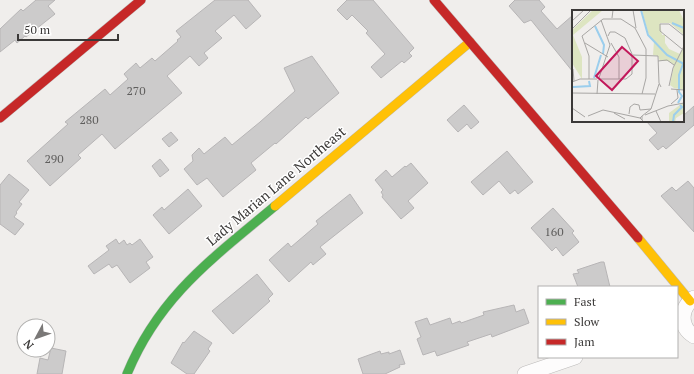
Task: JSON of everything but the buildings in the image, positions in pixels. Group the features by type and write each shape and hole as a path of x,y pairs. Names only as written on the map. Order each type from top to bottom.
{"street":[{"path":"0,118 141,0"},
{"path":"434,0 692,300 683,312 680,325 694,336"},
{"name":"Lady Marian Lane Northeast","path":"127,374 144,336 168,301 197,270 470,42"},
{"path":"525,374 573,358"}],"traffic: fast":[{"path":"127,374 140,347 155,322 172,300 209,261 275,206"}],"traffic: slow":[{"path":"275,206 470,42"},
{"path":"638,238 678,286"},
{"path":"678,286 690,301"}],"traffic: jam":[{"path":"0,118 141,0"},
{"path":"434,0 638,238"}]}
